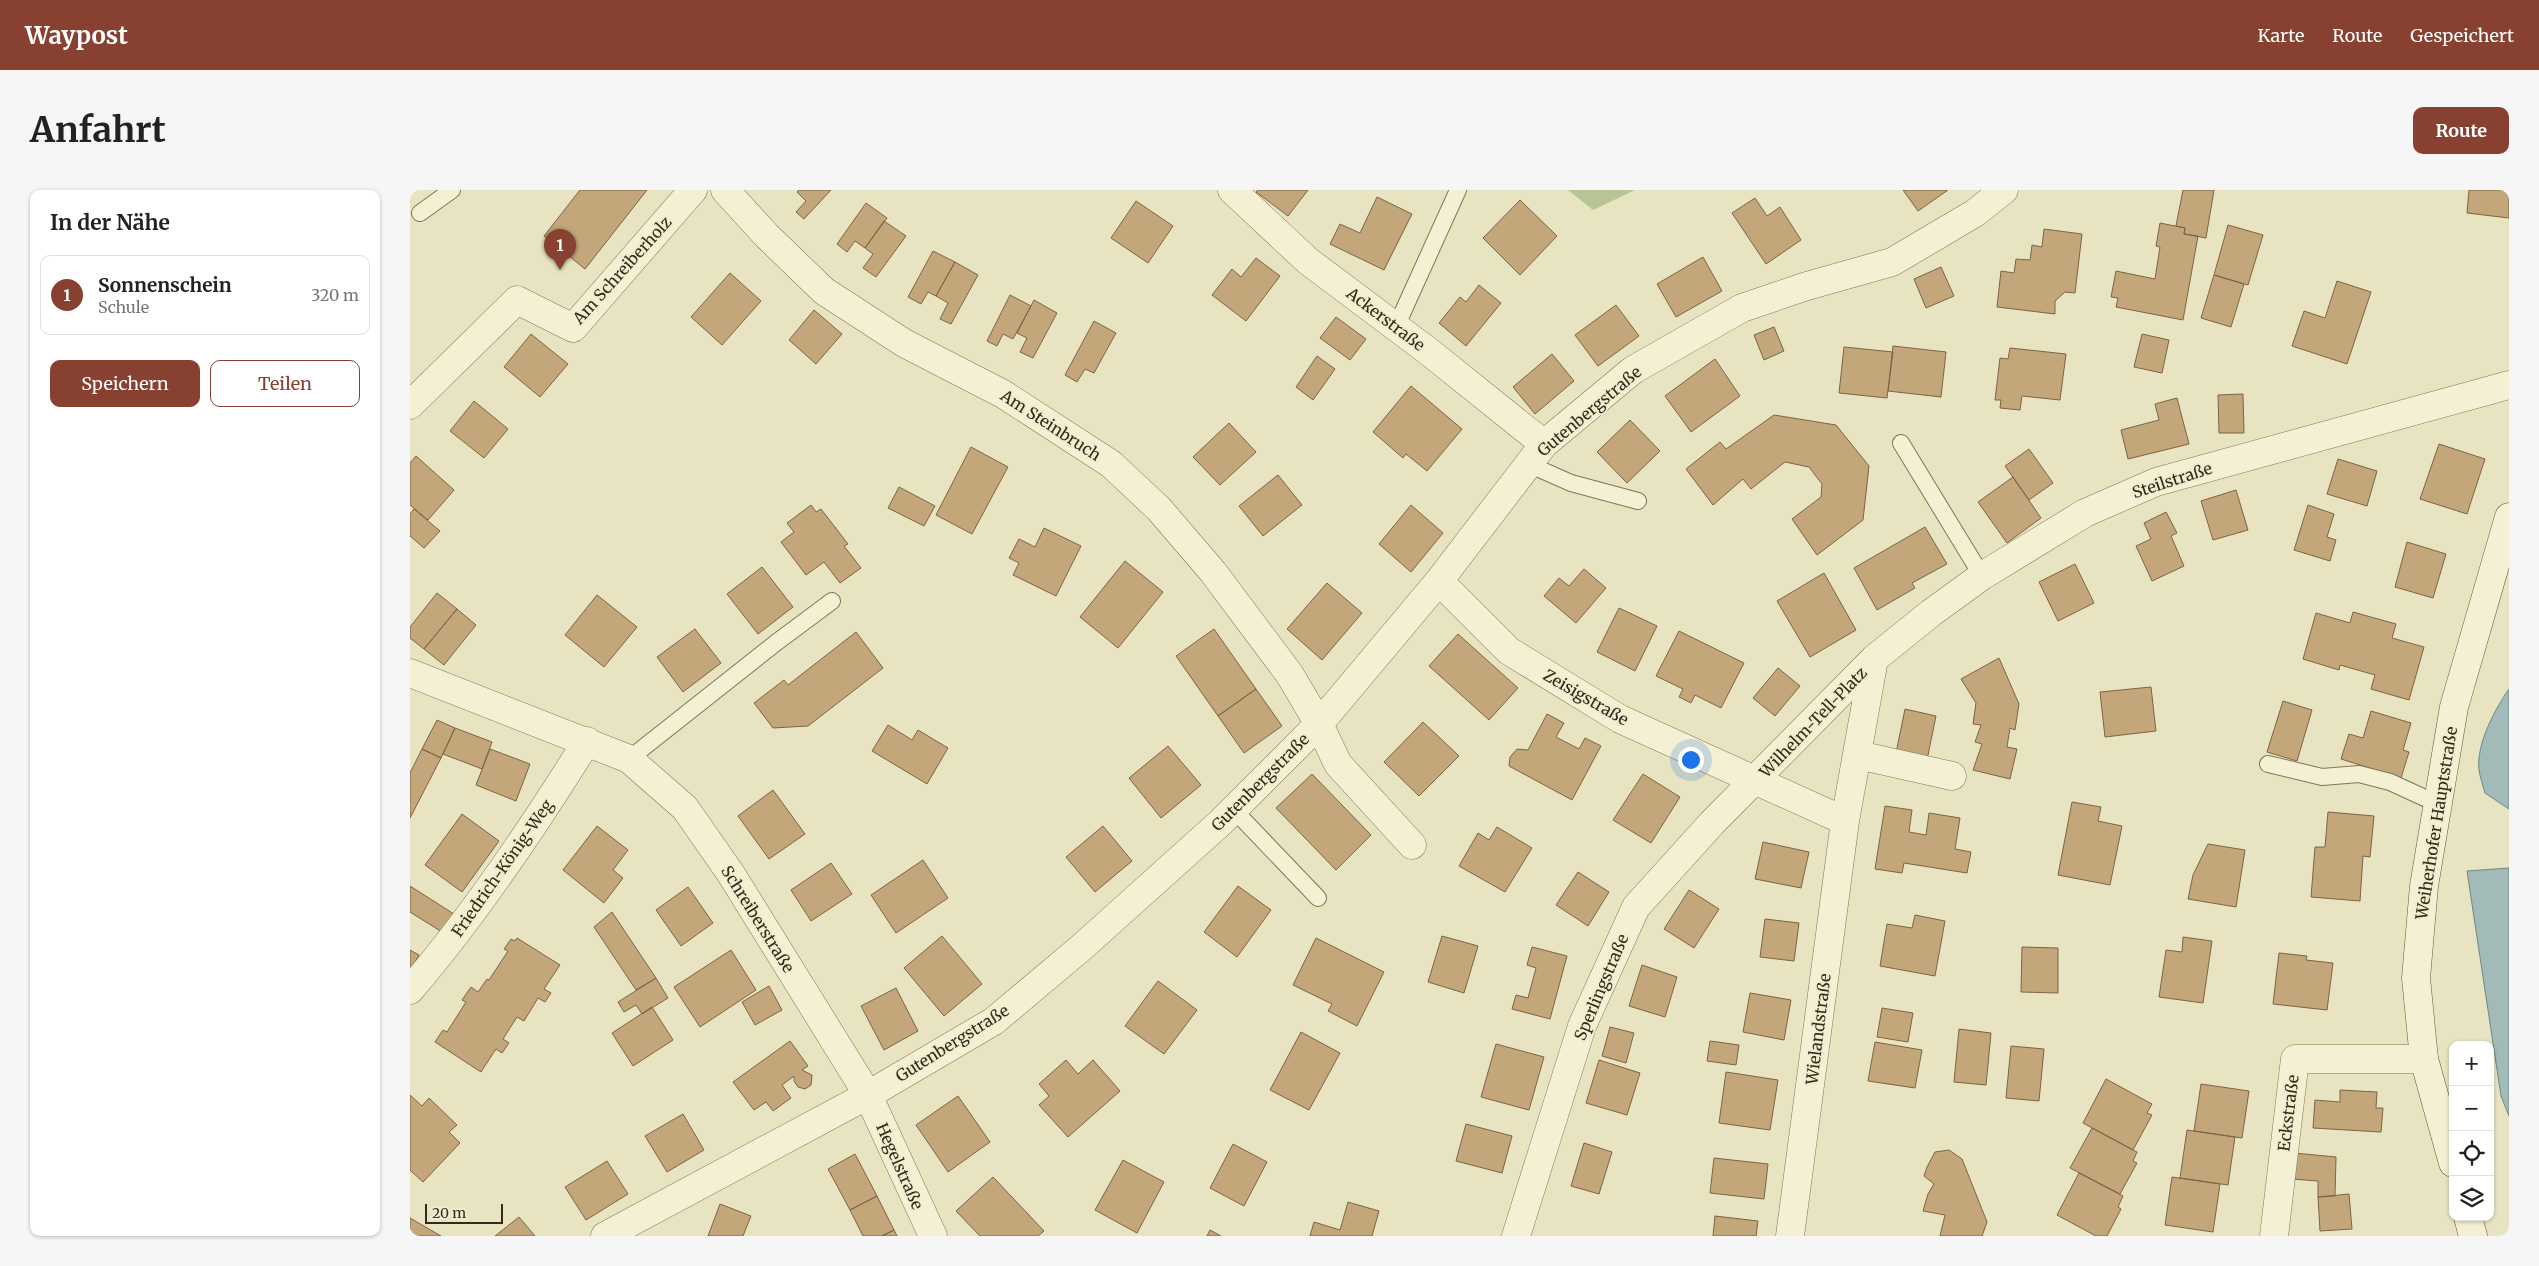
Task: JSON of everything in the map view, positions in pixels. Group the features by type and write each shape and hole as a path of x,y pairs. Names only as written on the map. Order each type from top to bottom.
{"street":[{"name":"Am Schreiberholz","path":"410,404 517,300 573,328 693,190"},
{"name":"Am Steinbruch","path":"725,190 767,236 824,291 904,343 1003,394 1111,464 1159,509 1213,572 1290,675 1319,724"},
{"name":"Ackerstraße","path":"1232,190 1308,261 1428,351 1536,454"},
{"name":"Gutenbergstraße","path":"605,1236 868,1095 994,1021 1082,947 1233,809 1319,724 1439,581 1536,454 1633,370 1742,308 1807,286 1892,262 1975,212 2004,190"},
{"name":"Steilstraße","path":"1874,659 1931,613 1982,576 2085,513 2156,482 2509,385"},
{"name":"Weiherhofer Hauptstraße","path":"2449,1149 2424,1060 2416,978 2424,886 2454,707 2509,517"},
{"name":"Zeisigstraße","path":"1439,581 1509,651 1620,719 1756,780"},
{"name":"Wilhelm-Tell-Platz","path":"1874,659 1845,821 1756,780 1874,659"},
{"name":"Schreiberstraße","path":"410,674 587,741 629,759 655,780 685,808 731,874 868,1095"},
{"name":"Gutenbergstraße","path":"1319,724 1338,764 1412,845"},
{"name":"Friedrich-König-Weg","path":"410,990 433,963 531,831 587,741"},
{"path":"1858,756 1952,776"},
{"name":"Sperlingstraße","path":"1516,1236 1582,1026 1636,907 1712,823 1756,780"},
{"name":"Wielandstraße","path":"1790,1236 1845,821"},
{"name":"Eckstraße","path":"2274,1236 2295,1059 2424,1060"},
{"name":"Hegelstraße","path":"868,1095 933,1236"},
{"path":"2469,1221 2473,1236"}],"lane":[{"path":"420,213 452,190"},
{"path":"1396,327 1458,190"},
{"path":"1901,443 1982,576"},
{"path":"1536,454 1572,483 1638,501"},
{"path":"629,759 832,601"},
{"path":"2268,764 2322,777 2359,774 2390,782 2438,804"},
{"path":"1233,809 1318,898"}],"green space":[{"path":"1568,190 1635,190 1593,210"}],"water":[{"path":"2509,689 2509,809 2485,793 2479,773 2479,760 2483,738 2498,706"},
{"path":"2509,868 2509,1116 2501,1096 2467,871"}],"building":[{"path":"580,190 647,190 585,269 544,236"},
{"path":"799,190 831,190 804,219 796,212 806,201 797,192"},
{"path":"1258,190 1308,190 1288,216 1256,192"},
{"path":"1903,190 1948,190 1918,211"},
{"path":"2183,190 2214,190 2206,238 2184,234 2185,228 2176,226"},
{"path":"2469,190 2509,190 2509,218 2467,213"},
{"path":"1377,197 1412,214 1384,270 1330,244 1340,224 1360,233"},
{"path":"1755,198 1767,216 1780,207 1801,240 1766,264 1732,213"},
{"path":"1520,200 1557,236 1520,275 1483,238"},
{"path":"1136,201 1173,226 1148,263 1111,238"},
{"path":"866,203 887,218 865,248 855,241 847,252 837,244"},
{"path":"884,221 906,236 876,277 863,268 873,254 865,248"},
{"path":"2160,223 2185,228 2184,234 2198,236 2183,320 2116,307 2118,298 2111,297 2116,271 2155,279 2160,247 2156,246"},
{"path":"2228,225 2263,235 2248,285 2214,275"},
{"path":"2044,229 2082,234 2075,293 2065,292 2055,301 2055,314 1997,307 2001,271 2014,273 2016,259 2030,260 2032,245 2042,247"},
{"path":"933,251 955,262 936,296 928,292 921,304 908,297"},
{"path":"1703,257 1722,291 1676,317 1657,284"},
{"path":"1256,258 1280,276 1246,321 1212,295 1232,269 1241,277"},
{"path":"955,262 978,275 951,324 940,319 948,303 936,296"},
{"path":"1941,267 1954,296 1926,308 1914,279"},
{"path":"730,273 761,301 722,345 691,317"},
{"path":"2214,275 2244,284 2231,327 2201,318"},
{"path":"2337,281 2371,292 2347,364 2292,346 2304,311 2325,318"},
{"path":"1479,285 1501,303 1466,346 1439,323 1460,297 1466,302"},
{"path":"1010,295 1031,306 1013,339 1003,334 997,346 987,341"},
{"path":"1034,300 1057,313 1033,358 1020,352 1027,338 1017,333"},
{"path":"1616,305 1639,336 1598,366 1575,335"},
{"path":"814,310 842,334 816,364 789,340"},
{"path":"1336,317 1366,339 1350,360 1320,338"},
{"path":"1094,321 1116,333 1094,373 1085,369 1077,382 1065,375"},
{"path":"1774,327 1784,351 1764,360 1754,335"},
{"path":"531,334 568,364 540,397 504,367"},
{"path":"2142,334 2169,340 2162,373 2134,367"},
{"path":"1893,346 1946,352 1941,397 1888,391"},
{"path":"1844,347 1893,352 1887,398 1839,393"},
{"path":"2010,348 2066,354 2060,400 2022,396 2020,410 2000,408 2001,400 1995,400 2000,358 2008,359"},
{"path":"1552,354 1574,381 1535,414 1513,387"},
{"path":"1317,356 1335,369 1313,400 1296,387"},
{"path":"1715,359 1740,396 1691,432 1665,396"},
{"path":"1411,386 1462,429 1427,471 1406,454 1403,458 1373,432"},
{"path":"2243,394 2244,433 2219,433 2218,395"},
{"path":"2177,398 2189,444 2128,459 2121,430 2159,420 2155,404"},
{"path":"474,401 508,429 484,458 450,431"},
{"path":"1774,415 1836,425 1869,466 1863,520 1817,555 1792,519 1821,497 1822,484 1809,467 1785,462 1751,489 1743,479 1713,505 1686,469 1720,442 1726,449"},
{"path":"1630,420 1660,451 1627,483 1597,452"},
{"path":"1229,423 1256,452 1220,485 1193,457"},
{"path":"2439,444 2485,459 2467,514 2420,499"},
{"path":"971,447 1008,467 972,534 936,515"},
{"path":"2029,449 2053,483 2029,500 2005,466"},
{"path":"416,456 454,490 428,520 410,505 410,463"},
{"path":"2338,459 2377,471 2367,506 2327,494"},
{"path":"1278,475 1302,505 1263,536 1239,506"},
{"path":"2013,477 2041,518 2007,543 1978,502"},
{"path":"899,487 935,506 924,526 888,508"},
{"path":"2236,490 2248,530 2213,540 2201,501"},
{"path":"811,505 816,512 821,509 848,544 844,546 861,568 840,583 824,562 806,575 781,542 794,532 787,523"},
{"path":"1411,505 1443,533 1411,572 1379,544"},
{"path":"2308,505 2334,514 2327,537 2336,540 2330,561 2294,550"},
{"path":"414,509 440,531 424,548 410,536 410,514"},
{"path":"2166,512 2177,533 2171,536 2184,566 2152,581 2136,546 2151,539 2144,523"},
{"path":"1925,527 1947,564 1912,583 1915,588 1877,610 1854,568"},
{"path":"1044,528 1081,546 1056,596 1013,575 1019,563 1009,558 1019,539 1035,547"},
{"path":"2407,542 2446,554 2433,598 2395,587"},
{"path":"1125,561 1163,592 1118,648 1080,617"},
{"path":"2075,564 2094,603 2058,621 2039,582"},
{"path":"762,567 793,607 758,634 727,594"},
{"path":"1584,569 1606,588 1576,623 1544,596 1559,578 1569,586"},
{"path":"1824,573 1856,630 1810,657 1777,601"},
{"path":"1327,583 1362,613 1322,660 1287,629"},
{"path":"437,593 457,609 424,649 410,638 410,627"},
{"path":"597,595 637,627 604,667 565,635"},
{"path":"1619,608 1657,626 1635,671 1597,652"},
{"path":"457,609 476,625 444,665 424,649"},
{"path":"2353,612 2396,624 2392,638 2424,647 2409,700 2371,689 2375,675 2340,665 2339,670 2303,659 2316,613 2350,623"},
{"path":"695,629 721,663 683,692 657,657"},
{"path":"1214,629 1256,689 1218,716 1176,656"},
{"path":"1679,631 1744,663 1721,708 1695,695 1691,703 1679,697 1683,689 1656,676"},
{"path":"856,632 883,668 808,726 773,728 754,703 784,680 788,685"},
{"path":"1458,634 1518,688 1489,720 1429,666"},
{"path":"1999,658 2019,704 2015,730 2010,728 2007,747 2017,749 2010,779 1973,770 1982,744 1975,742 1981,725 1973,724 1976,703 1961,679"},
{"path":"1778,668 1800,686 1775,716 1753,698"},
{"path":"2151,687 2156,731 2105,737 2100,692"},
{"path":"1256,689 1282,726 1244,753 1218,716"},
{"path":"2283,701 2312,710 2297,761 2267,752"},
{"path":"1905,709 1936,716 1927,760 1896,753"},
{"path":"2371,711 2411,723 2403,750 2409,752 2401,778 2341,759 2349,734 2363,738"},
{"path":"1547,714 1564,723 1556,737 1579,749 1585,738 1601,746 1572,800 1509,766 1510,757 1517,749 1528,750"},
{"path":"437,720 455,728 441,758 422,749"},
{"path":"1423,722 1459,756 1419,796 1384,762"},
{"path":"888,725 912,740 918,730 948,748 927,784 872,751"},
{"path":"455,728 492,742 482,769 443,754"},
{"path":"1168,746 1201,785 1161,818 1129,778"},
{"path":"422,749 441,758 410,818 410,773"},
{"path":"490,749 530,764 516,801 476,785"},
{"path":"1312,774 1371,835 1336,870 1276,808"},
{"path":"1643,774 1680,797 1651,843 1613,820"},
{"path":"773,790 805,834 769,859 738,816"},
{"path":"2072,802 2101,807 2098,821 2122,826 2110,885 2058,875"},
{"path":"1885,806 1912,810 1909,832 1926,835 1929,813 1960,818 1955,849 1971,852 1967,873 1904,863 1902,873 1875,869"},
{"path":"2328,812 2374,816 2370,857 2363,856 2360,901 2311,897 2315,847 2325,847"},
{"path":"462,814 499,841 462,892 425,865"},
{"path":"597,826 628,850 613,870 623,878 604,903 563,870"},
{"path":"1103,826 1132,861 1095,892 1066,857"},
{"path":"1497,827 1532,848 1505,892 1459,866 1478,833 1489,840"},
{"path":"1763,842 1809,852 1801,888 1755,879"},
{"path":"2208,844 2245,850 2236,907 2188,899 2193,875"},
{"path":"923,860 948,898 896,933 871,895"},
{"path":"831,863 852,894 811,921 791,890"},
{"path":"1578,872 1609,892 1588,926 1556,905"},
{"path":"410,886 454,914 442,932 410,912"},
{"path":"1238,886 1271,910 1237,957 1204,932"},
{"path":"688,887 713,923 681,946 656,910"},
{"path":"1689,890 1719,909 1694,948 1664,929"},
{"path":"612,912 656,978 636,990 594,927"},
{"path":"1915,915 1945,921 1935,976 1880,966 1887,924 1912,928"},
{"path":"1765,919 1799,923 1794,961 1760,957"},
{"path":"942,936 982,984 944,1016 904,968"},
{"path":"1442,936 1478,946 1464,993 1428,982"},
{"path":"2183,937 2212,941 2203,1003 2159,997 2166,950 2182,952"},
{"path":"517,938 560,965 544,989 551,993 545,1002 538,998 524,1021 517,1017 503,1039 509,1043 502,1053 496,1049 481,1072 435,1042 443,1030 447,1032 466,1002 462,1000 471,987 478,992 487,979 489,980 508,951 504,949 511,939 515,941"},
{"path":"1316,938 1384,972 1357,1026 1328,1011 1332,1004 1293,985"},
{"path":"1532,947 1567,956 1550,1019 1512,1009 1516,995 1528,998 1536,968 1527,965"},
{"path":"2022,947 2058,948 2058,993 2021,992"},
{"path":"410,950 419,955 410,972"},
{"path":"731,950 756,990 700,1027 674,987"},
{"path":"2279,953 2307,956 2306,960 2333,963 2327,1010 2273,1004"},
{"path":"1642,965 1677,977 1665,1017 1629,1006"},
{"path":"656,978 668,998 642,1014 636,1005 624,1012 618,1002"},
{"path":"1158,981 1197,1010 1164,1054 1125,1026"},
{"path":"769,986 782,1010 755,1025 742,1002"},
{"path":"896,988 918,1031 884,1050 861,1006"},
{"path":"1750,993 1791,1000 1784,1040 1743,1032"},
{"path":"652,1007 673,1040 633,1066 612,1033"},
{"path":"1882,1008 1913,1013 1908,1042 1877,1037"},
{"path":"1610,1027 1634,1033 1626,1063 1602,1056"},
{"path":"1959,1029 1991,1033 1986,1085 1954,1082"},
{"path":"1301,1032 1340,1053 1309,1110 1270,1090"},
{"path":"790,1041 808,1066 802,1070 812,1075 811,1085 805,1089 798,1087 794,1081 794,1076 782,1085 791,1098 773,1111 766,1102 754,1110 733,1082"},
{"path":"1710,1041 1739,1045 1736,1065 1707,1061"},
{"path":"1875,1042 1922,1050 1915,1088 1868,1081"},
{"path":"1496,1044 1544,1057 1529,1110 1481,1097"},
{"path":"2011,1046 2044,1049 2039,1101 2006,1098"},
{"path":"1066,1060 1078,1074 1093,1060 1120,1091 1068,1137 1039,1105 1049,1096 1039,1084"},
{"path":"1599,1060 1640,1073 1627,1115 1586,1103"},
{"path":"1726,1072 1778,1080 1770,1130 1719,1123"},
{"path":"2106,1079 2152,1104 2147,1113 2152,1115 2133,1150 2083,1123"},
{"path":"2201,1084 2249,1091 2242,1138 2194,1131"},
{"path":"2340,1090 2377,1092 2376,1108 2383,1108 2381,1132 2313,1128 2315,1100 2340,1102"},
{"path":"410,1095 422,1106 429,1098 457,1125 449,1132 460,1143 423,1182 410,1170"},
{"path":"958,1096 990,1142 948,1172 916,1125"},
{"path":"683,1114 704,1150 667,1172 645,1136"},
{"path":"1466,1124 1512,1136 1502,1173 1456,1161"},
{"path":"2092,1128 2137,1152 2133,1161 2137,1163 2120,1194 2070,1168"},
{"path":"2187,1130 2235,1137 2228,1185 2180,1178"},
{"path":"1584,1143 1612,1152 1599,1194 1571,1186"},
{"path":"1233,1144 1267,1162 1244,1206 1210,1188"},
{"path":"1949,1150 1962,1159 1987,1222 1982,1236 1940,1236 1945,1215 1923,1211 1928,1194 1934,1184 1924,1176 1927,1167 1935,1152"},
{"path":"2294,1153 2336,1157 2335,1196 2318,1197 2318,1181 2292,1179"},
{"path":"855,1154 877,1196 850,1210 828,1169"},
{"path":"1714,1158 1768,1164 1764,1199 1710,1193"},
{"path":"1123,1160 1164,1182 1137,1233 1095,1210"},
{"path":"607,1161 628,1194 586,1220 565,1187"},
{"path":"2079,1173 2123,1196 2118,1207 2121,1209 2107,1236 2096,1236 2057,1215"},
{"path":"993,1177 1044,1231 1038,1236 980,1236 956,1211"},
{"path":"2172,1177 2220,1184 2213,1232 2165,1225"},
{"path":"2349,1194 2352,1229 2320,1231 2318,1197"},
{"path":"877,1196 894,1230 882,1236 863,1236 850,1210"},
{"path":"1348,1202 1379,1211 1372,1236 1310,1236 1314,1222 1340,1230"},
{"path":"720,1204 751,1216 743,1236 708,1236"},
{"path":"1715,1216 1758,1221 1756,1236 1713,1236"},
{"path":"519,1217 535,1236 495,1236"},
{"path":"410,1218 441,1236 410,1236"},
{"path":"894,1230 897,1236 882,1236"},
{"path":"1210,1230 1221,1236 1207,1236"}],"place":[{"name":"Sonnenschein","path":"560,270"}]}
